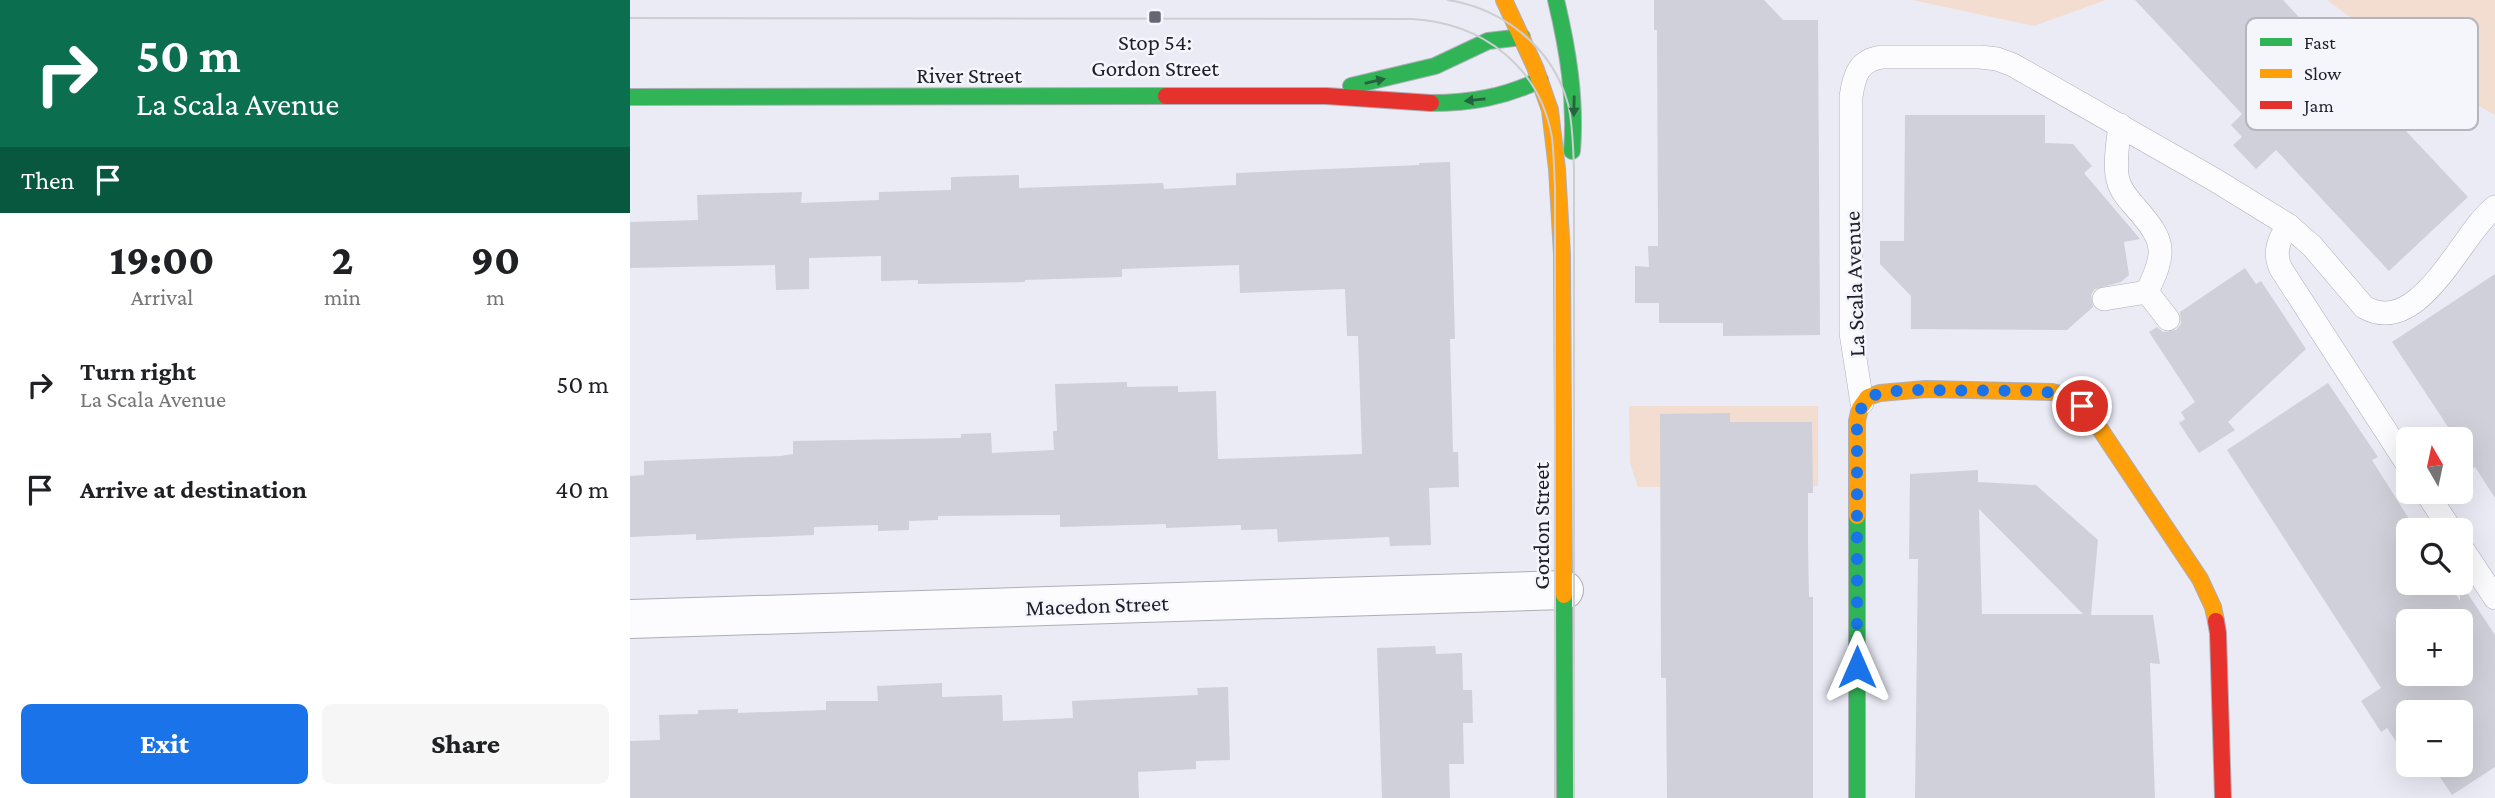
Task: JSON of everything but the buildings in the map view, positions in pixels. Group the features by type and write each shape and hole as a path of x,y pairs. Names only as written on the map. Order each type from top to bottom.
{"street":[{"path":"1504,0 1534,38 1568,49"},
{"name":"Gordon Street","path":"1556,0 1573,75 1574,114 1562,254"},
{"name":"Gordon Street","path":"1534,38 1540,80 1552,122 1562,254 1565,798"},
{"name":"River Street","path":"1308,95 1423,69 1488,41 1534,38"},
{"name":"River Street","path":"630,97 1308,95 1455,103 1513,94 1554,70 1568,49"},
{"path":"1857,798 1857,421 1862,403 1873,394 1905,390 2052,392 2068,396 2088,411 2200,579 2213,607 2218,633 2222,798"},
{"name":"Macedon Street","path":"630,619 1564,590"}],"lane":[{"name":"La Scala Avenue","path":"1862,403 1851,333 1851,97 1855,77 1861,66 1870,59 1892,55 1997,59 2027,72 2288,225 2319,253 2364,307 2375,312 2386,312 2410,303 2437,280 2484,216 2495,207"},
{"path":"2119,125 2119,182 2127,198 2153,230 2161,249 2159,267 2147,292"},
{"path":"2288,225 2278,244 2277,257 2281,269 2396,446"},
{"path":"2104,299 2147,292"},
{"path":"2147,292 2168,319"},
{"path":"2473,565 2495,598"}],"shaded area":[{"path":"1912,0 2106,0 2034,26"},
{"path":"2327,0 2495,0 2495,115 2478,105 2478,18 2351,18"},
{"path":"1629,406 1818,406 1818,486 1638,487 1630,463"}],"tram line":[{"path":"1448,0 1488,12 1523,34 1551,65 1561,84 1570,112 1574,169 1574,798"},
{"path":"630,18 1412,19 1438,22 1462,29 1484,39 1504,53 1521,70 1535,90 1545,112 1553,150 1555,798"}],"traffic: fast":[{"path":"1556,0 1570,75 1572,151"},
{"path":"1351,86 1435,66 1488,41 1522,37"},
{"path":"1431,103 1487,98 1540,80"},
{"path":"630,97 1166,96"},
{"path":"1857,516 1857,798"},
{"path":"1564,595 1565,798"}],"traffic: slow":[{"path":"1504,0 1535,67 1550,110 1557,169 1562,254 1564,595"},
{"path":"1857,516 1857,421 1860,408 1868,397 1880,393 1926,389 2052,392 2068,396 2088,411 2200,579 2213,607 2216,621"}],"traffic: jam":[{"path":"1166,96 1326,96 1431,103"},
{"path":"2216,621 2223,798"}],"place":[{"name":"Stop 54: Gordon Street","path":"1155,17"}],"route":[{"path":"1857,667 1857,421 1864,400 1879,393 1905,390 2041,391 2068,396 2082,406"}]}
